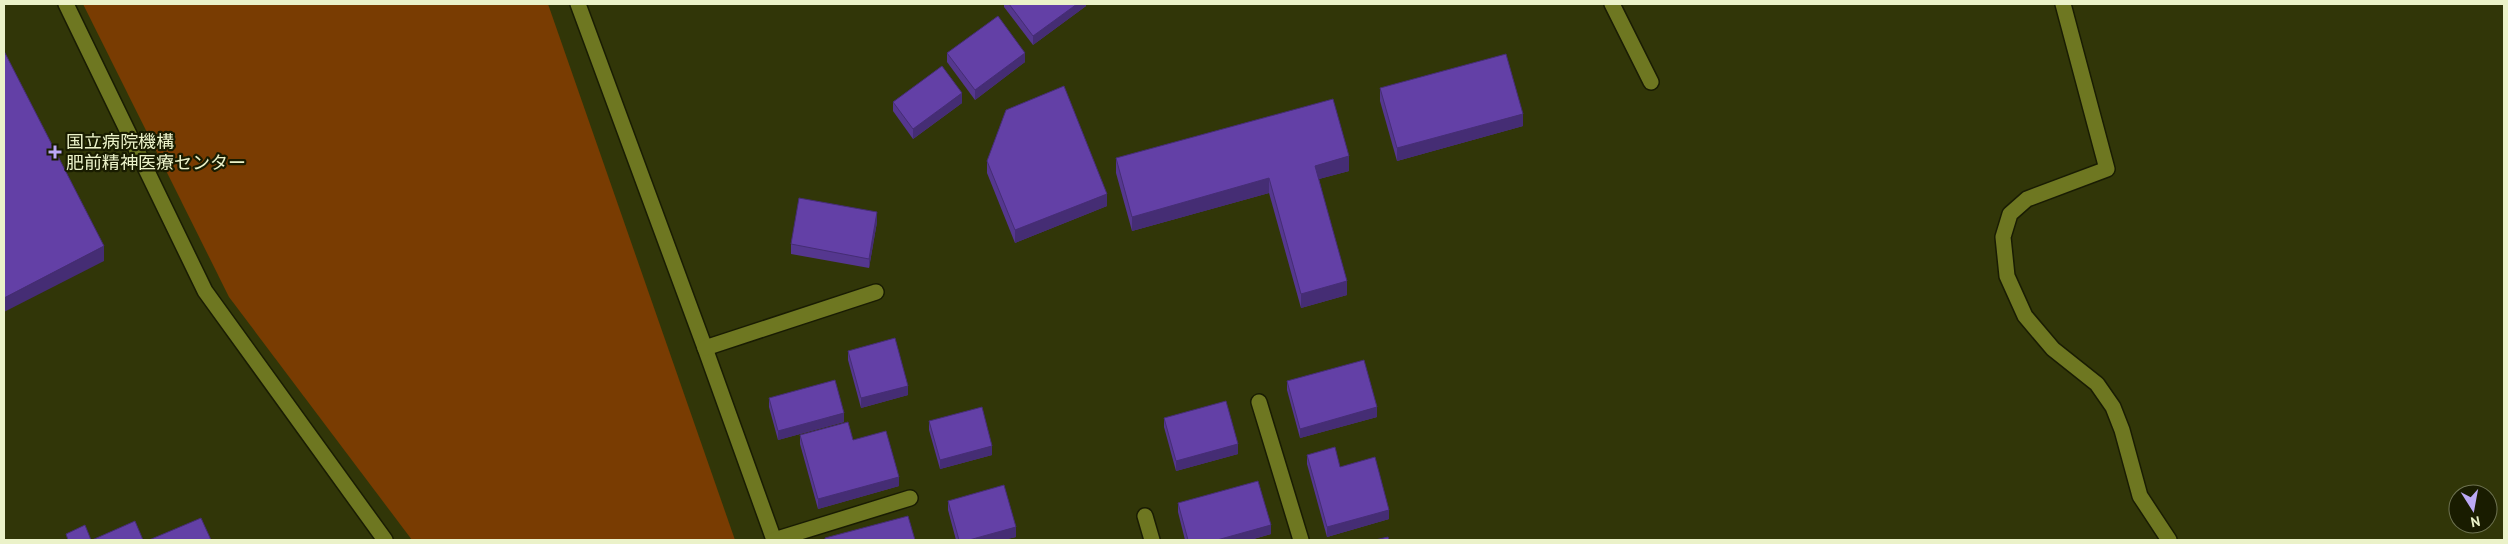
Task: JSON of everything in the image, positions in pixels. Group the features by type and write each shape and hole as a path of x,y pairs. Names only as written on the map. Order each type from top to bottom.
{"street":[{"path":"66,4 205,291 385,540"},
{"path":"578,4 706,348 774,540 910,498"},
{"path":"1612,4 1651,82"},
{"path":"2063,4 2107,170 2027,199 2010,214 2003,237 2007,276 2025,316 2053,349 2097,384 2113,408 2122,430 2140,496 2169,540"},
{"path":"706,348 876,292"},
{"path":"1259,402 1301,540"},
{"path":"1145,516 1152,540"}],"shaded area":[{"path":"83,4 548,4 735,540 412,540 229,297"}],"building":[{"path":"1009,4 1077,4 1033,36"},
{"path":"998,16 1025,53 975,90 947,53"},
{"path":"4,51 104,246 4,298"},
{"path":"1506,54 1523,114 1397,148 1380,88"},
{"path":"942,66 962,93 913,129 893,102"},
{"path":"1064,86 1107,194 1015,230 987,161 1006,110"},
{"path":"1333,99 1349,156 1315,166 1347,281 1301,294 1269,178 1132,217 1116,158"},
{"path":"799,198 877,212 869,259 791,244"},
{"path":"895,338 908,386 861,398 848,351"},
{"path":"1364,360 1377,407 1300,429 1287,381"},
{"path":"835,380 844,413 778,431 769,398"},
{"path":"1226,401 1238,444 1176,461 1164,418"},
{"path":"982,407 992,446 940,460 929,421"},
{"path":"848,422 853,440 886,431 899,477 818,499 800,435"},
{"path":"1335,447 1340,467 1375,457 1389,510 1327,527 1307,455"},
{"path":"1258,481 1271,525 1217,540 1188,540 1178,503"},
{"path":"1004,485 1016,527 969,540 959,540 948,501"},
{"path":"908,516 915,540 825,540 825,538"},
{"path":"201,518 211,540 149,540"},
{"path":"135,521 143,540 92,540"},
{"path":"85,525 91,540 68,540 66,534"},
{"path":"1388,537 1389,540 1375,540"}],"place":[{"name":"国立病院機構 肥前精神医療センター","path":"55,152"}]}
